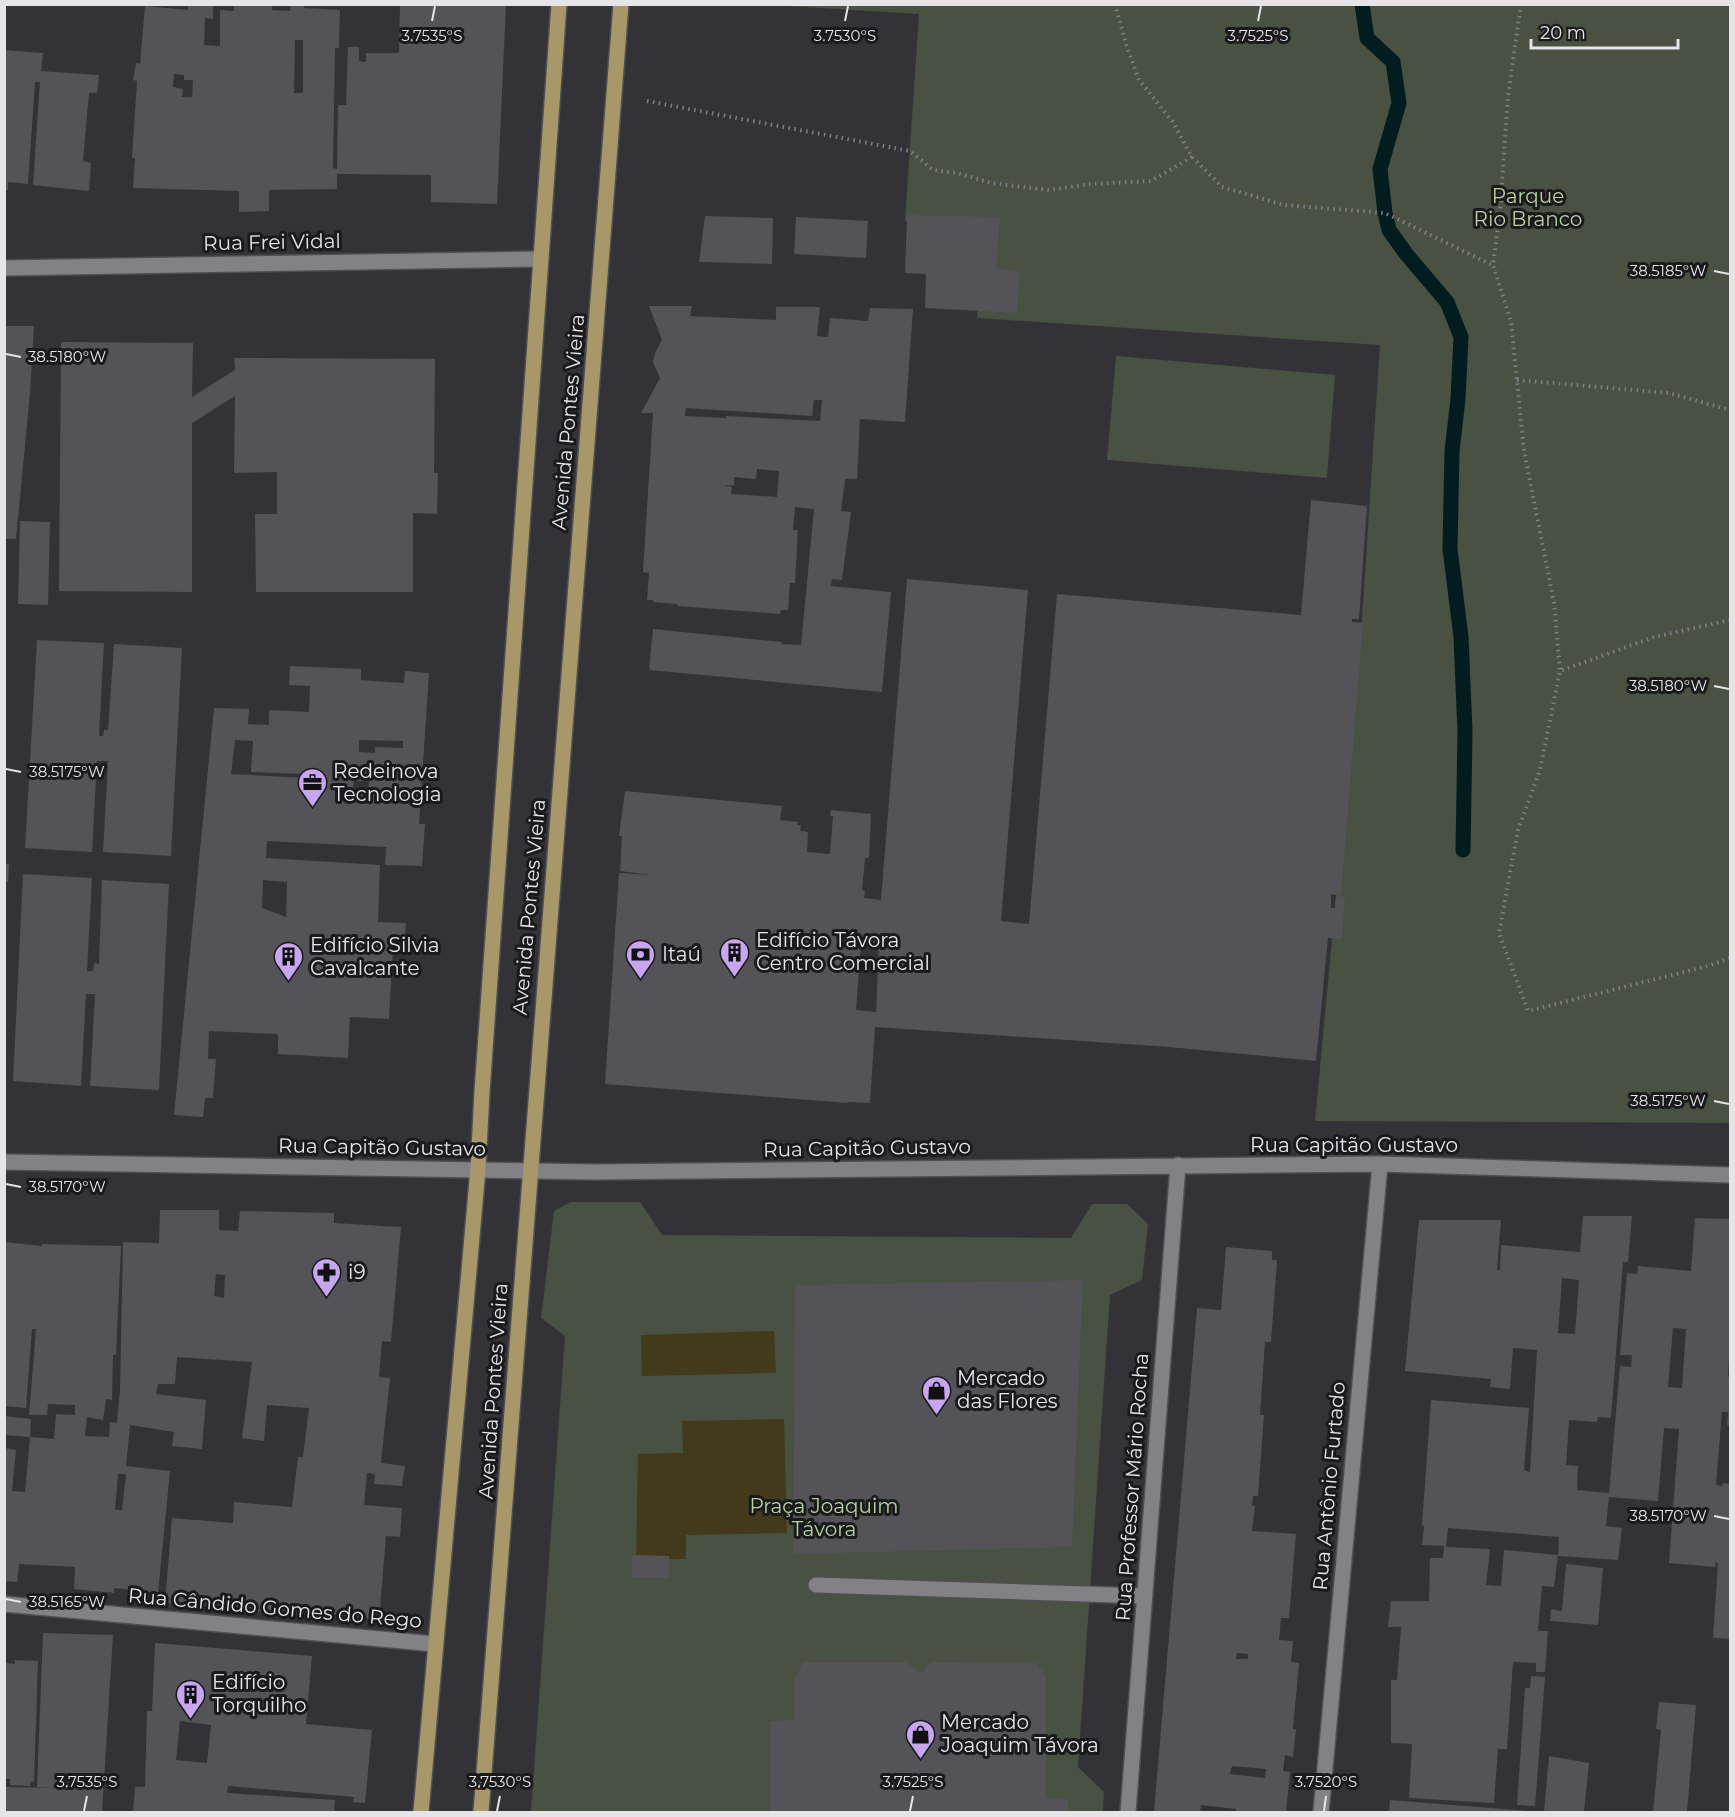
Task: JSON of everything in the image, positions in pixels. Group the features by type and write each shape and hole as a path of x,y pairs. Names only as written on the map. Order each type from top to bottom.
{"main road":[{"name":"Avenida Pontes Vieira","path":"421,1812 478,1169 559,4"},
{"name":"Avenida Pontes Vieira","path":"481,1812 621,4"}],"street":[{"name":"Rua Frei Vidal","path":"4,268 540,258"},
{"name":"Rua Capitão Gustavo","path":"4,1162 593,1172 1380,1164 1731,1174"},
{"name":"Rua Antônio Furtado","path":"1321,1812 1380,1164"},
{"name":"Rua Professor Mário Rocha","path":"1128,1812 1178,1165"},
{"path":"816,1585 1145,1596"},
{"name":"Rua Cândido Gomes do Rego","path":"4,1605 435,1644"}],"path":[{"path":"1115,4 1139,80 1172,122 1192,157 1222,187 1284,205 1384,213 1493,265"},
{"path":"1521,4 1508,96 1500,211 1493,265 1510,322 1524,451 1554,603 1560,671 1540,770 1518,830 1499,933 1528,1011 1731,960"},
{"path":"615,94 910,151 933,170 957,173 991,183 1049,190 1090,184 1151,181 1192,157"},
{"path":"1516,380 1669,393 1731,410"},
{"path":"1560,671 1654,637 1731,620"}],"green space":[{"name":"Parque Rio Branco","path":"772,5 1730,5 1730,1123 1315,1121 1362,618 1380,345 977,318 983,221 905,221 919,14"},
{"path":"1116,356 1335,375 1327,478 1107,460"},
{"name":"Praça Joaquim Távora","path":"571,1202 640,1202 662,1235 1071,1238 1092,1204 1127,1204 1148,1224 1142,1280 1110,1295 1078,1767 1104,1792 1103,1812 531,1812 565,1336 541,1318 554,1211"}],"sand":[{"path":"774,1331 776,1373 642,1376 641,1335"},
{"path":"784,1419 787,1533 686,1535 686,1559 636,1559 638,1454 683,1453 682,1421"}],"building":[{"path":"188,4 213,4 213,19 205,18 204,45 220,46 220,10 234,11 234,4 272,4 272,10 290,11 291,4 304,4 304,8 340,10 339,48 335,48 333,168 337,169 338,105 346,105 348,47 359,47 359,61 366,62 366,53 399,53 400,4 506,4 497,204 431,202 431,175 337,174 337,189 269,190 269,211 239,212 239,191 133,188 135,158 132,158 137,81 133,80 136,63 140,64 145,6 188,10","holes":["295,40 303,40 303,93 294,93","174,74 184,75 184,80 193,80 192,97 182,97 183,89 173,87"]},
{"path":"4,50 43,53 41,71 99,75 97,93 89,93 83,161 91,163 89,191 33,185 40,82 35,82 28,184 8,182 8,190 4,190"},
{"path":"907,215 1000,217 996,269 1020,271 1017,313 925,308 926,274 905,273"},
{"path":"705,216 773,218 772,264 699,262"},
{"path":"796,217 868,221 866,258 794,254"},
{"path":"649,306 692,306 690,316 776,320 776,307 820,307 817,336 828,337 830,318 868,321 870,308 913,309 905,422 860,419 857,479 845,479 841,511 851,512 842,580 832,579 831,586 891,592 882,692 649,670 653,629 801,645 814,509 795,507 793,530 798,530 795,583 790,583 788,610 781,610 780,614 678,606 647,600 649,573 643,572 653,413 641,413 660,378 653,362 662,340","holes":["814,400 822,400 820,421 685,416 686,408 812,416","757,469 779,471 777,497 731,494 732,487 724,485 734,485 734,477 756,479"]},
{"path":"4,326 34,326 16,539 4,539"},
{"path":"61,342 193,343 192,397 235,370 234,358 435,359 434,473 438,473 437,514 413,513 413,592 256,592 255,514 277,514 277,472 234,473 235,396 192,423 192,592 59,591"},
{"path":"1311,500 1367,506 1359,619 1352,619 1352,622 1363,623 1341,896 1331,894 1331,908 1335,908 1336,896 1345,897 1342,939 1328,938 1316,1061 1169,1047 875,1027 870,1103 605,1084 619,873 651,875 620,871 622,836 619,836 625,791 782,806 780,820 798,822 797,825 801,825 800,831 808,832 807,852 830,854 833,816 830,816 831,810 871,814 869,858 865,858 862,890 865,891 864,898 881,900 907,579 1028,590 1001,921 1029,924 1057,594 1301,615","holes":["861,943 879,945 876,1012 856,1010"]},
{"path":"20,521 50,522 48,605 18,604"},
{"path":"37,640 104,643 99,736 103,736 104,730 108,730 114,644 182,648 171,856 103,852 108,761 97,761 92,852 25,848"},
{"path":"290,666 361,669 361,680 404,683 405,671 429,673 419,824 425,824 422,866 385,865 386,847 267,841 266,858 380,865 378,922 406,923 404,947 393,947 389,1019 350,1017 348,1058 278,1054 278,1034 209,1031 208,1059 216,1059 213,1098 205,1098 203,1117 174,1115 214,708 249,709 248,724 269,725 269,710 309,712 310,686 289,685","holes":["235,740 253,741 251,772 325,775 325,779 231,774","359,740 403,741 403,748 375,747 375,753 359,752","354,781 369,781 368,791 353,790","263,880 287,882 286,917 262,908"]},
{"path":"4,864 9,864 8,882 4,882"},
{"path":"23,874 92,878 87,971 93,971 94,963 99,964 102,880 169,884 159,1090 90,1086 95,994 86,994 81,1086 13,1081"},
{"path":"160,1210 219,1210 219,1230 238,1231 240,1211 334,1213 334,1223 401,1227 391,1342 382,1341 379,1377 390,1378 381,1463 405,1466 402,1486 374,1484 375,1474 367,1473 364,1505 402,1508 400,1537 386,1536 379,1620 332,1614 332,1611 297,1608 297,1615 165,1603 172,1518 233,1523 234,1502 292,1507 298,1457 303,1457 309,1408 267,1405 264,1441 242,1438 252,1362 177,1357 175,1384 158,1384 156,1394 206,1400 202,1449 172,1446 174,1432 130,1425 126,1466 170,1471 158,1593 114,1588 114,1593 74,1589 75,1567 19,1564 17,1582 4,1581 4,1448 16,1450 12,1491 25,1492 30,1437 54,1439 56,1414 75,1415 75,1405 48,1404 47,1415 29,1415 36,1329 32,1329 26,1408 4,1406 4,1242 42,1246 42,1244 121,1246 112,1400 106,1399 103,1420 87,1417 85,1436 109,1437 110,1422 117,1423 120,1389 123,1242 159,1243","holes":["216,1274 225,1275 224,1298 214,1296","118,1474 126,1474 122,1510 115,1510"]},
{"path":"1583,1216 1632,1216 1628,1262 1623,1262 1611,1418 1598,1417 1597,1422 1569,1420 1566,1465 1578,1466 1577,1490 1609,1493 1620,1366 1631,1367 1632,1355 1620,1355 1627,1273 1637,1274 1638,1266 1691,1271 1695,1218 1730,1219 1728,1377 1730,1376 1730,1426 1727,1425 1728,1412 1722,1412 1716,1485 1730,1484 1730,1639 1713,1638 1718,1563 1715,1563 1716,1567 1669,1563 1679,1429 1664,1428 1658,1501 1609,1497 1606,1526 1622,1528 1618,1560 1558,1556 1559,1537 1448,1528 1446,1547 1490,1549 1486,1585 1501,1586 1504,1550 1558,1555 1554,1587 1542,1586 1538,1631 1548,1631 1545,1672 1536,1672 1536,1663 1513,1662 1507,1749 1498,1749 1494,1803 1409,1798 1412,1744 1391,1743 1391,1680 1397,1680 1401,1627 1388,1627 1391,1601 1429,1601 1430,1558 1443,1558 1444,1546 1422,1545 1431,1400 1529,1408 1524,1470 1530,1472 1537,1350 1513,1348 1510,1389 1490,1387 1491,1379 1405,1371 1419,1220 1501,1220 1497,1270 1500,1270 1501,1245 1580,1252","holes":["1562,1278 1579,1280 1575,1334 1558,1333","1673,1328 1686,1329 1682,1388 1668,1387"]},
{"path":"1226,1247 1272,1251 1272,1260 1277,1260 1271,1342 1265,1342 1260,1415 1264,1415 1258,1496 1253,1496 1252,1506 1255,1506 1252,1531 1296,1534 1289,1618 1281,1618 1279,1640 1293,1641 1291,1662 1299,1663 1293,1757 1285,1755 1283,1771 1290,1772 1286,1812 1236,1812 1236,1809 1201,1805 1200,1812 1154,1812 1197,1308 1221,1310","holes":["1237,1653 1248,1654 1248,1659 1236,1659","1232,1766 1266,1769 1265,1778 1230,1774"]},
{"name":"Mercado das Flores","path":"1083,1280 1072,1547 793,1554 795,1285"},
{"path":"4,1416 31,1419 30,1437 4,1435"},
{"path":"632,1555 669,1556 669,1578 632,1578"},
{"path":"1566,1564 1603,1568 1598,1625 1550,1621 1551,1609 1562,1611"},
{"path":"43,1633 113,1635 102,1812 4,1812 4,1787 57,1788 37,1787"},
{"path":"155,1643 312,1656 306,1724 372,1730 365,1803 353,1802 354,1797 228,1786 227,1793 335,1800 334,1812 133,1812 135,1787 145,1787 147,1711 152,1711","holes":["180,1721 211,1725 207,1763 176,1760"]},
{"path":"15,1660 38,1661 34,1782 31,1781 30,1786 10,1785 10,1779 4,1779 4,1663 15,1664"},
{"name":"Mercado Joaquim Távora","path":"803,1662 905,1662 922,1673 931,1662 1036,1663 1046,1676 1046,1798 1068,1799 1068,1812 770,1812 770,1721 794,1720 794,1681"},
{"path":"1531,1676 1545,1677 1535,1806 1517,1805 1525,1688 1530,1688"},
{"path":"1659,1702 1696,1705 1687,1812 1653,1812 1661,1730 1656,1729"},
{"path":"1549,1756 1589,1763 1584,1812 1544,1812"},
{"path":"1390,1800 1529,1811 1529,1812 1389,1812"}],"waterway":[{"path":"1362,4 1367,38 1393,62 1399,103 1380,169 1389,230 1447,302 1461,337 1458,399 1452,451 1450,549 1461,637 1465,732 1463,850"}],"place":[{"name":"Redeinova Tecnologia","path":"312,808"},
{"name":"Edifício Távora Centro Comercial","path":"735,978"},
{"name":"Itaú","path":"641,980"},
{"name":"Edifício Silvia Cavalcante","path":"289,982"},
{"name":"i9","path":"327,1298"},
{"name":"Mercado das Flores","path":"936,1416"},
{"name":"Edifício Torquilho","path":"191,1720"},
{"name":"Mercado Joaquim Távora","path":"920,1760"}]}
